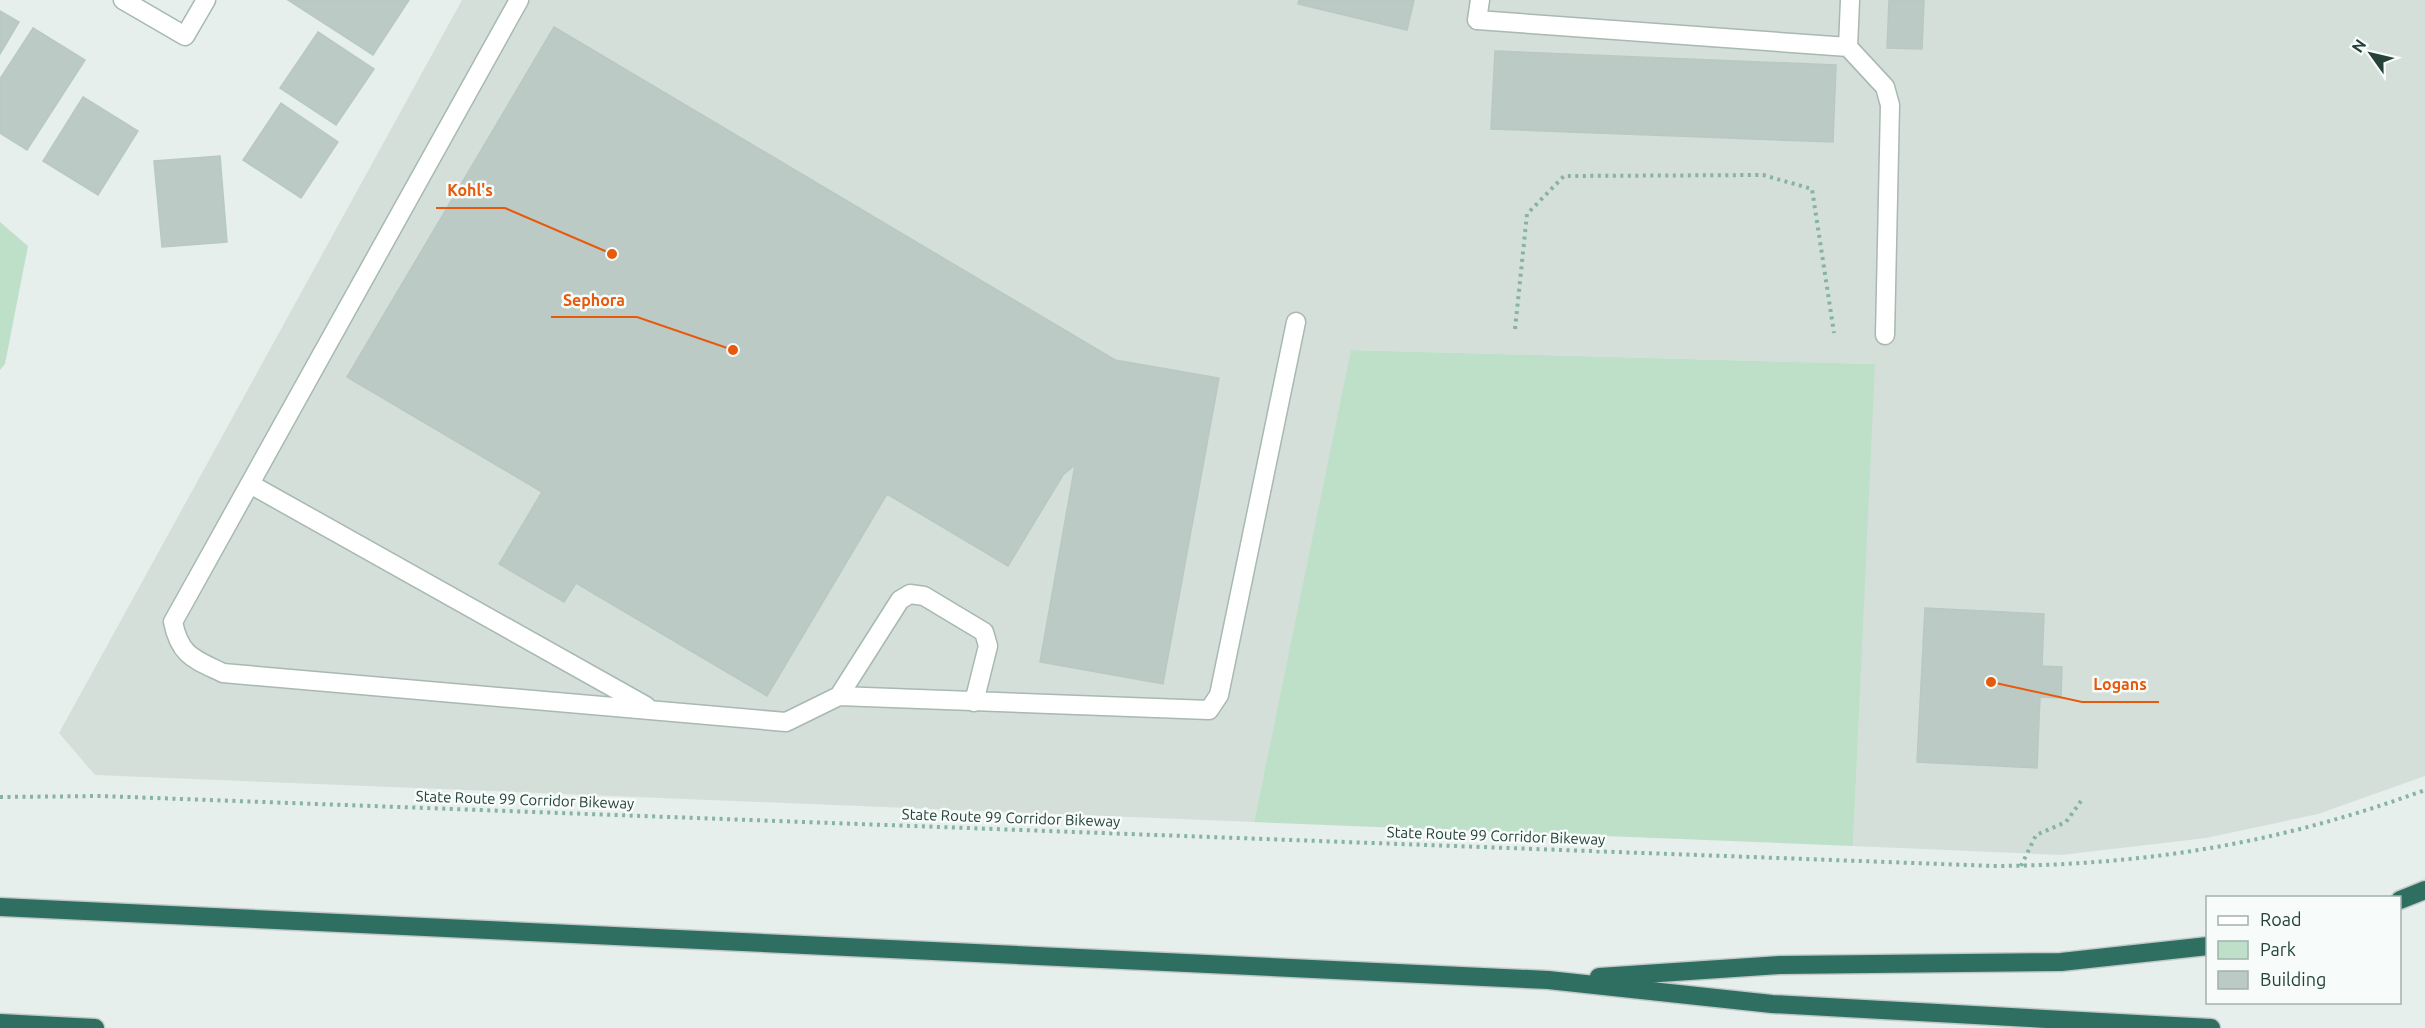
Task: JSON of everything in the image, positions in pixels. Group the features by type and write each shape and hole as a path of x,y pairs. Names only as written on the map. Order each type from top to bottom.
{"highway":[{"path":"2401,900 2425,890"},
{"path":"0,907 1548,980 1772,1004 2211,1028"},
{"path":"1548,980 1780,965 2061,962 2206,946"},
{"path":"0,1023 95,1028"}],"street":[{"path":"123,0 185,36 206,0"},
{"path":"519,0 173,622 177,641 192,658 223,673 786,722 839,696 1209,710 1219,695 1296,322"},
{"path":"1480,0 1477,21 1848,47 1885,87 1890,105 1885,334"},
{"path":"1848,47 1850,0"},
{"path":"250,484 653,710"},
{"path":"839,696 900,600 910,594 924,596 984,632 988,646 974,702"}],"path":[{"path":"1515,329 1527,213 1564,176 1763,175 1812,189 1833,333"},
{"name":"State Route 99 Corridor Bikeway","path":"0,796 101,796 2021,866 2119,861 2203,851 2289,834 2367,811 2425,790"},
{"path":"2021,866 2036,836 2066,822 2081,801"}],"shaded area":[{"path":"462,0 2425,0 2425,776 2318,814 2206,838 2061,855 1853,846 1874,364 1352,350 1254,822 95,775 59,733"}],"green space":[{"path":"0,222 28,246 5,364 0,370"},
{"path":"1351,350 1875,364 1853,846 1254,822"}],"building":[{"path":"288,0 409,0 373,55"},
{"path":"1299,0 1414,0 1407,30 1298,4"},
{"path":"1889,0 1924,0 1922,49 1887,48"},
{"path":"0,11 19,22 0,54"},
{"path":"554,27 1115,360 1219,378 1163,684 1040,662 1075,465 1063,475 1008,566 887,494 767,696 576,583 564,602 499,564 542,492 347,377"},
{"path":"33,28 85,60 27,150 0,133 0,79"},
{"path":"318,32 374,69 336,125 280,88"},
{"path":"1495,51 1836,65 1833,142 1491,129"},
{"path":"83,97 138,131 98,195 43,161"},
{"path":"281,103 338,142 301,198 243,160"},
{"path":"220,156 227,242 162,247 154,161"},
{"path":"1925,608 2044,614 2042,666 2062,667 2061,698 2040,697 2037,768 1917,762"}],"place":[{"name":"Kohl's","path":"612,254"},
{"name":"Sephora","path":"733,350"},
{"name":"Logans","path":"1991,682"}]}
